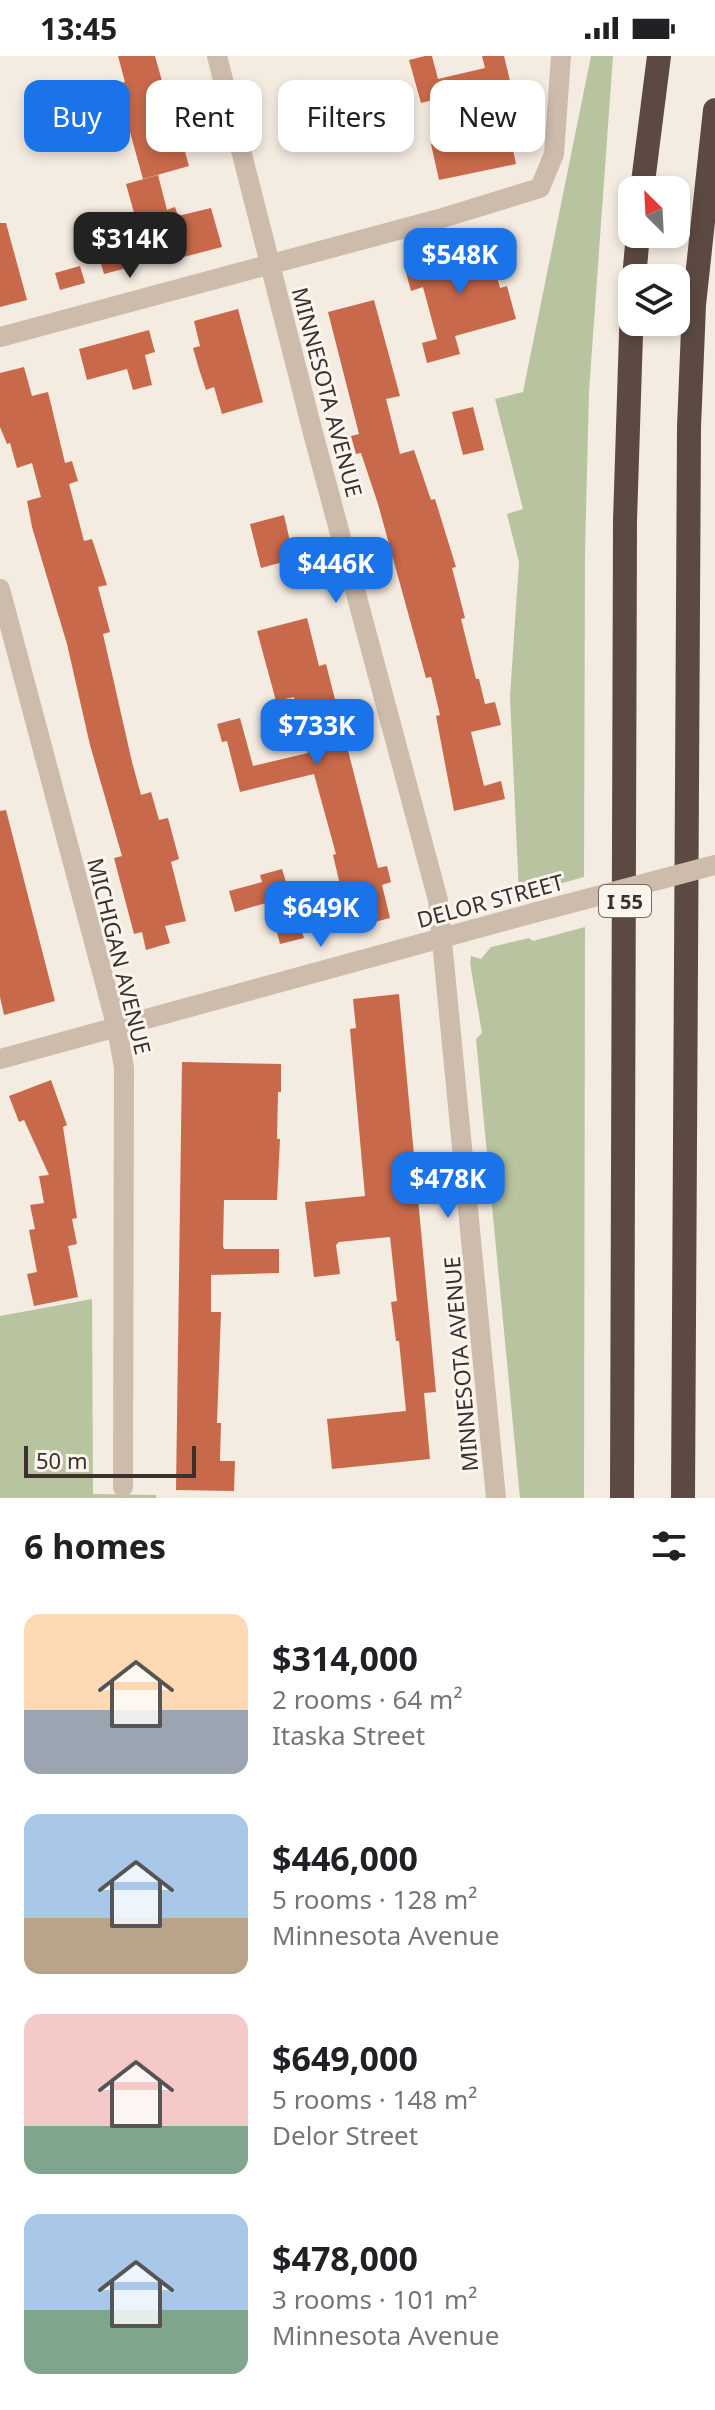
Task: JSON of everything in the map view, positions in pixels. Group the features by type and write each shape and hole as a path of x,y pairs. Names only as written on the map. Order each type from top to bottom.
{"highway":[{"path":"644,176 659,56"},
{"path":"683,1498 689,427 694,305 715,110"},
{"name":"I 55","path":"622,1498 625,521 631,336"}],"street":[{"name":"MINNESOTA AVENUE","path":"217,56 438,900 496,1498"},
{"path":"0,337 452,216 540,188 554,154 561,56"},
{"name":"MICHIGAN AVENUE","path":"0,589 117,1028 124,1068 123,1487"},
{"name":"DELOR STREET","path":"0,1059 715,865"}],"green space":[{"path":"591,56 613,56 589,391 584,877 519,895 510,696 519,562 507,514 523,509 495,399 523,392"},
{"path":"585,927 584,1498 520,1498 476,1039 482,1033 470,963 471,956 481,959 491,947 529,938 533,941"},
{"path":"92,1299 93,1494 156,1495 156,1498 0,1498 0,1316"}],"building":[{"path":"118,56 155,56 162,80 146,80 146,152 185,152 189,166 143,179 130,132 130,80 124,80"},
{"path":"432,56 438,79 485,68 482,56 504,56 510,80 430,80 430,101 421,103 409,60"},
{"path":"433,152 514,152 516,164 439,180"},
{"path":"158,175 167,210 175,207 178,216 211,208 222,247 172,260 167,243 120,256 123,269 104,274 94,239 138,227 126,184"},
{"path":"0,223 6,223 27,300 0,307"},
{"path":"487,241 500,288 507,286 516,319 455,336 460,354 427,363 422,343 437,339 423,287 411,291 404,265"},
{"path":"80,266 85,283 60,290 55,273"},
{"path":"374,300 400,396 386,399 400,454 414,450 431,500 435,499 456,567 452,568 465,618 461,619 476,679 479,679 485,704 495,702 501,725 471,732 484,786 501,781 505,799 454,811 436,716 440,715 431,677 426,678 361,453 356,454 351,436 359,434 328,312"},
{"path":"238,309 263,402 222,414 214,387 206,390 199,369 193,348 200,346 194,321"},
{"path":"149,330 155,352 145,355 152,385 133,390 127,369 87,380 79,349"},
{"path":"24,367 32,396 48,392 65,463 72,461 78,481 69,484 84,541 92,539 107,585 98,587 110,632 103,634 132,762 141,795 151,792 159,820 168,818 179,859 171,862 186,921 165,926 170,943 146,950 142,932 134,934 114,858 122,856 90,745 67,644 32,527 27,501 41,497 32,463 17,468 10,443 7,444 0,427 0,373"},
{"path":"473,407 484,450 463,455 452,412"},
{"path":"284,515 294,559 261,568 250,524"},
{"path":"307,618 319,666 326,664 378,868 387,866 391,882 382,885 390,918 344,930 338,908 345,906 333,855 336,854 314,774 240,792 227,741 222,742 217,724 240,718 253,766 308,753 294,697 276,701 257,631"},
{"path":"6,810 55,1001 4,1015 0,997 0,811"},
{"path":"282,869 304,938 280,944 269,902 235,912 229,891 262,882 260,875"},
{"path":"399,994 436,1392 424,1393 430,1459 332,1469 327,1419 406,1411 399,1341 396,1341 391,1302 397,1301 390,1237 339,1242 336,1245 340,1274 314,1277 305,1202 365,1196 350,1029 356,1028 353,999"},
{"path":"182,1062 281,1064 277,1200 224,1200 223,1246 224,1249 279,1249 279,1273 211,1275 211,1312 221,1312 217,1423 221,1423 220,1461 235,1461 234,1491 176,1490"},
{"path":"51,1080 67,1125 63,1127 77,1218 72,1219 77,1244 68,1246 78,1297 34,1306 27,1274 37,1272 29,1230 35,1229 30,1205 44,1203 39,1176 49,1175 24,1120 19,1122 9,1096"}]}
